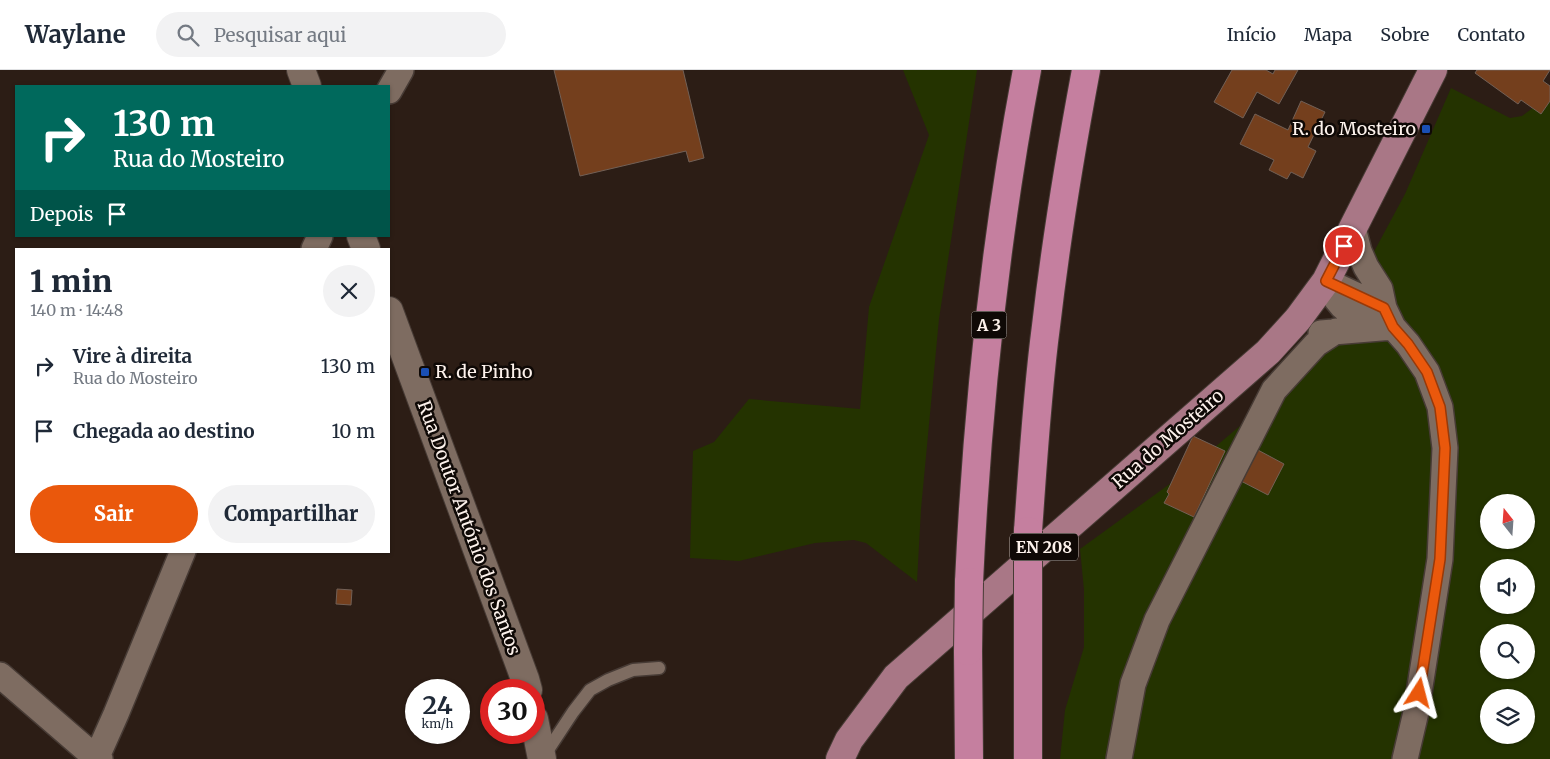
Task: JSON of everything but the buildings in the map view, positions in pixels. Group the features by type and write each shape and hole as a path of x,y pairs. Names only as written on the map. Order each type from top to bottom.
{"highway":[{"name":"A 3","path":"969,759 969,582 977,440 986,348 1004,208 1027,70"},
{"path":"1028,759 1028,531 1033,457 1046,326 1073,139 1086,70"}],"main road":[{"name":"Rua do Mosteiro","path":"840,759 849,740 896,677 1268,352 1298,319 1326,281 1433,70"}],"street":[{"path":"301,70 307,85"},
{"path":"390,89 401,70"},
{"path":"1353,228 1362,259 1380,289 1389,317 1427,372 1440,407 1445,448 1440,559 1416,712 1405,759"},
{"path":"1326,281 1334,298 1344,310 1363,319 1389,317"},
{"name":"Rua Doutor António dos Santos","path":"390,314 525,679"},
{"path":"1268,352 1306,337 1389,317"},
{"path":"1119,759 1133,684 1157,620 1274,390 1316,344 1336,331"},
{"path":"0,675 97,759 182,553"},
{"path":"539,744 542,758"}],"lane":[{"path":"542,758 590,690 633,670 659,668"}],"green space":[{"path":"903,70 977,70 939,319 921,509 917,582 866,543 854,540 815,543 739,561 690,558 693,451 714,442 749,399 860,409 869,307 929,135"},
{"path":"1451,88 1510,118 1522,116 1550,95 1550,759 1060,759 1065,710 1084,647 1084,590 1080,549 1182,475 1314,363 1405,194"}],"place":[{"name":"R. do Mosteiro","path":"1426,129"},
{"name":"R. de Pinho","path":"425,372"}],"route":[{"path":"1344,246 1326,281 1384,308 1393,327 1408,344 1427,372 1440,407 1445,448 1440,559 1419,693"}]}
